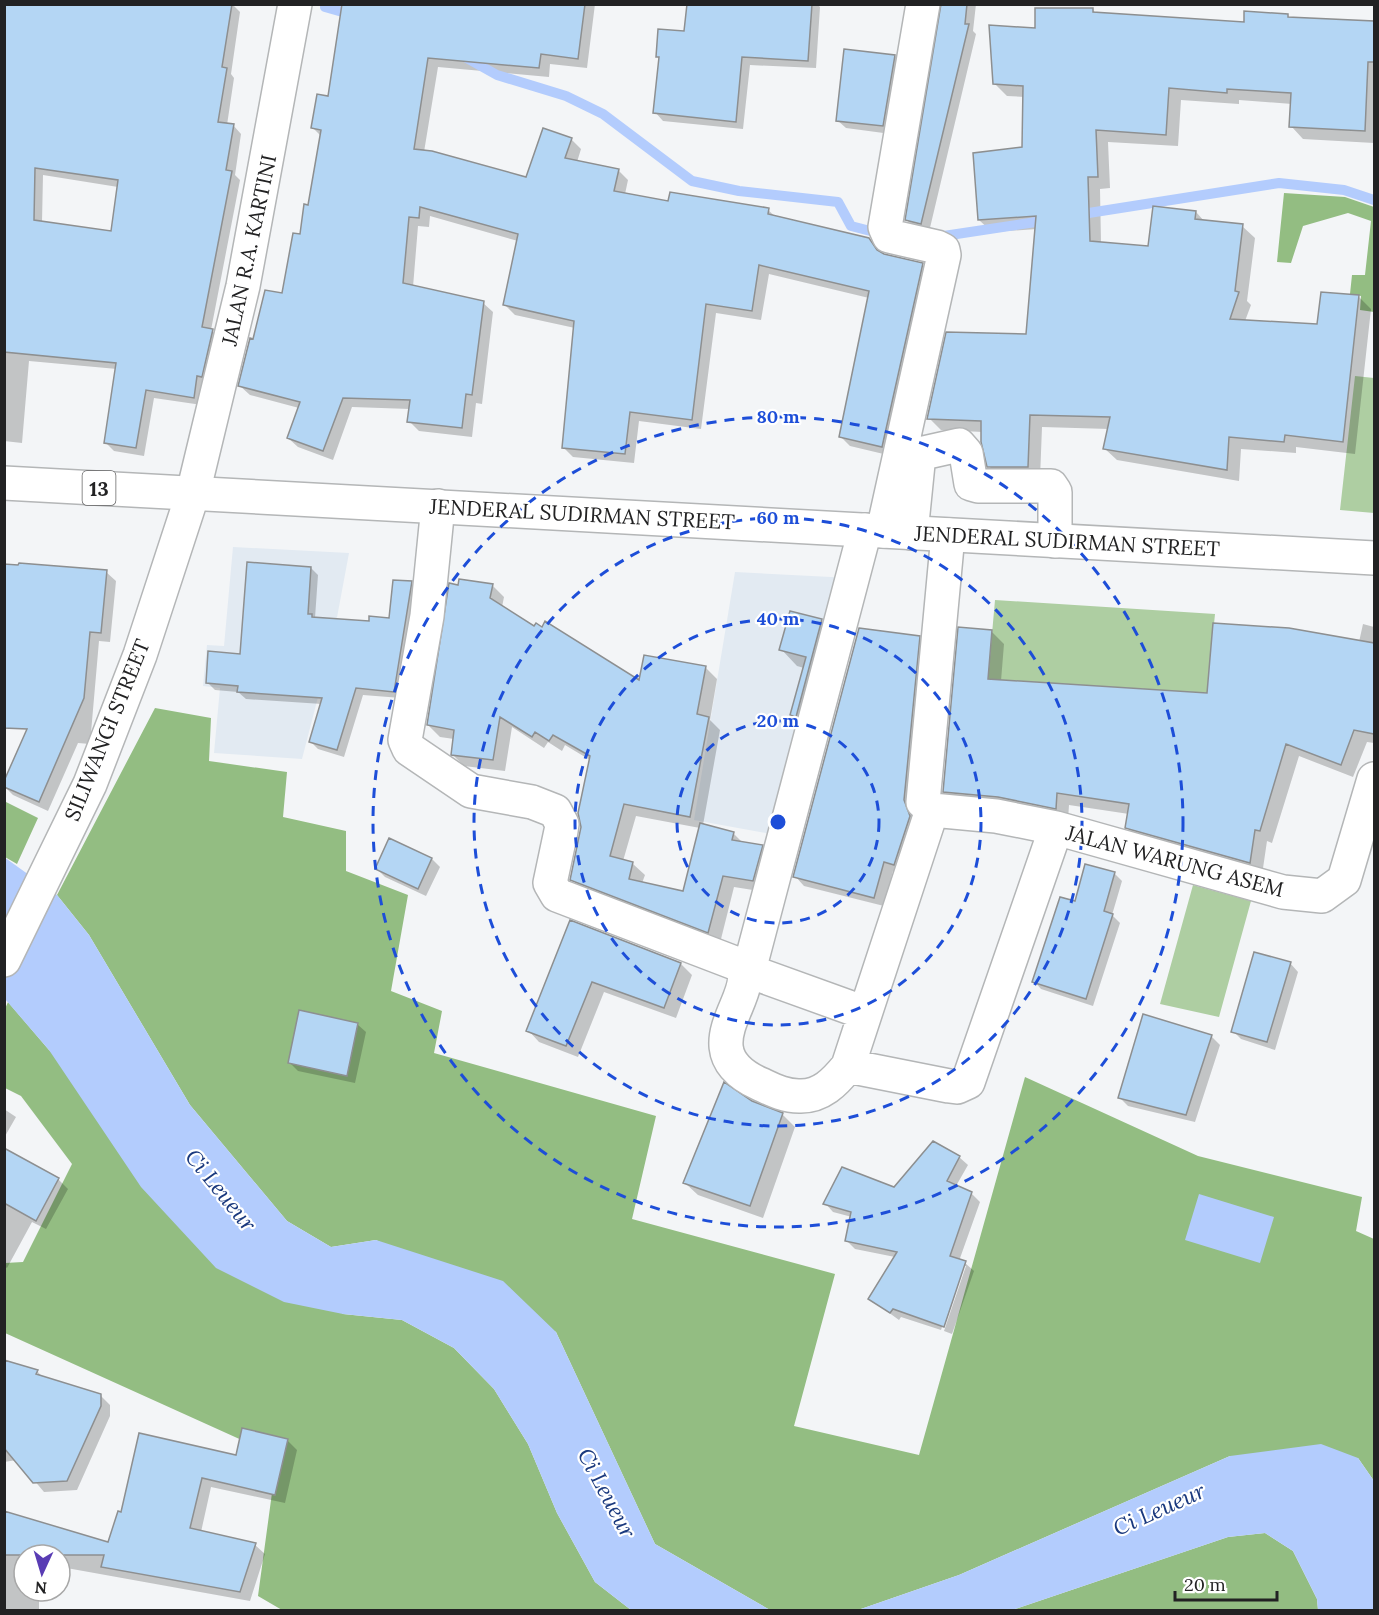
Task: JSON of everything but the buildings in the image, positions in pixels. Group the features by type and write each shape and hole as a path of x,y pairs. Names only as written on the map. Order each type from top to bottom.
{"main road":[{"name":"JALAN R.A. KARTINI","path":"193,493 243,286 295,4"},
{"path":"923,4 885,227 889,236 937,247 943,250 944,255 886,531 752,959 743,969 744,981 726,1042 728,1055 743,1076 786,1095 802,1096 819,1093 835,1083 848,1066 932,810 923,802 948,535"},
{"path":"886,531 919,454 959,444 966,453 971,484 978,486 1051,486 1055,492 1055,540"},
{"name":"JENDERAL SUDIRMAN STREET","path":"4,483 1374,558"},
{"name":"SILIWANGI STREET","path":"4,960 90,784 140,655 193,493"},
{"path":"438,506 427,616 405,740 409,749 471,791 532,802 555,811 562,824 550,883 557,895 733,962 743,969 865,1013"},
{"name":"JALAN WARUNG ASEM","path":"932,810 996,816 1056,828 1283,892 1322,896 1344,880 1374,779"},
{"path":"848,1066 949,1086 957,1087 968,1082 1056,828"}],"shaded area":[{"path":"233,547 349,553 333,639 302,759 214,753 220,688 203,686 207,645 224,646"},
{"path":"735,572 851,578 782,836 694,820"}],"green space":[{"path":"1284,193 1345,197 1374,207 1374,312 1360,310 1361,296 1350,294 1352,275 1365,275 1371,221 1348,213 1303,226 1291,263 1277,262"},
{"path":"1355,376 1374,378 1374,513 1340,510"},
{"path":"995,600 1215,614 1207,693 988,679"},
{"path":"155,708 211,718 209,761 287,772 283,817 346,831 346,871 408,895 391,991 442,1011 434,1053 656,1116 632,1219 835,1274 794,1426 919,1455 1025,1077 1198,1156 1362,1197 1356,1231 1374,1239 1374,1481 1358,1458 1230,1456 959,1575 858,1610 770,1610 655,1544 556,1332 376,1240 331,1247 287,1221 190,1105 89,935 57,895"},
{"path":"4,801 38,818 17,864 5,857"},
{"path":"1193,885 1251,901 1219,1017 1160,1004"},
{"path":"8,1002 49,1050 343,1314 402,1320 454,1348 494,1389 528,1444 557,1513 595,1582 631,1610 282,1610 258,1596 277,1456 5,1333 5,1263 23,1262 72,1164 21,1096 5,1088 4,1011"},
{"path":"1265,1533 1293,1551 1317,1599 1318,1610 1012,1610 1228,1537"}],"water":[{"name":"Ci Leueur","path":"4,857 57,895 89,935 190,1105 287,1221 331,1247 376,1240 503,1281 556,1332 655,1544 770,1610 631,1610 595,1582 557,1513 528,1444 494,1389 454,1348 402,1320 343,1314 284,1302 216,1268 141,1187 49,1050 5,999"},
{"path":"1199,1194 1274,1217 1260,1263 1185,1240"},
{"name":"Ci Leueur","path":"1321,1444 1358,1458 1374,1481 1374,1610 1318,1610 1317,1599 1293,1551 1265,1533 1228,1537 1012,1610 858,1610 959,1575 1230,1456"}],"waterway":[{"path":"325,7 353,15"},
{"path":"463,56 497,75 566,96 603,114 692,181 739,191 838,202 851,226 882,234"},
{"path":"1076,215 1279,183 1344,190 1374,200"},
{"path":"937,237 1049,220"}]}
